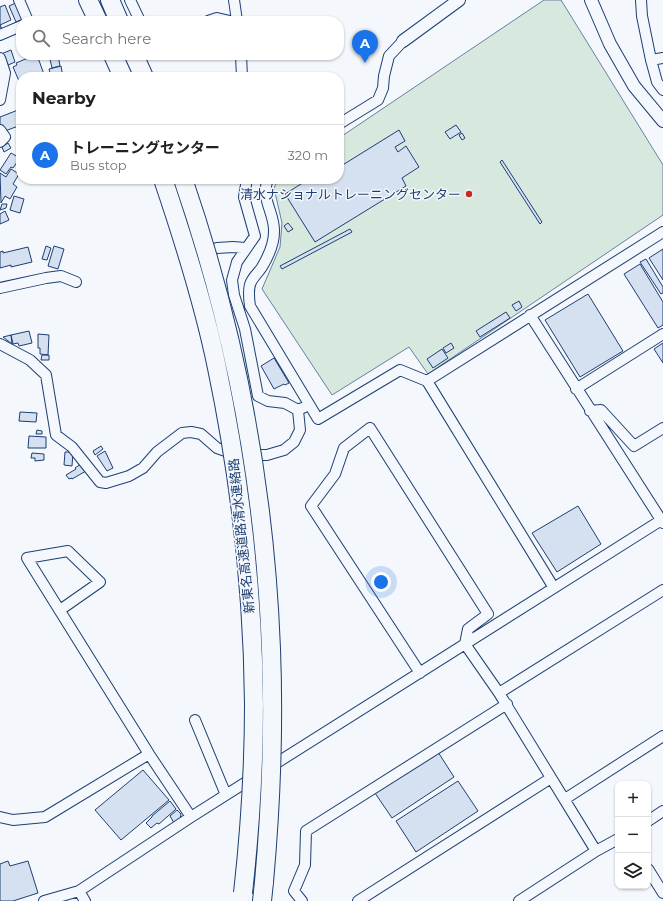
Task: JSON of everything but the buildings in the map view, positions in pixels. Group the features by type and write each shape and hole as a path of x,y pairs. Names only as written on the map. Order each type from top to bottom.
{"highway":[{"path":"88,0 96,16"},
{"path":"110,0 117,16"},
{"path":"116,60 122,72"},
{"path":"136,60 142,72"},
{"name":"新東名高速道路清水連絡路","path":"165,184 181,233 217,367 236,468 247,564 254,703 249,837 243,897"},
{"name":"新東名高速道路清水連絡路","path":"185,184 214,277 235,364 253,465 266,562 271,650 272,703 270,797 262,901"}],"street":[{"path":"19,0 26,16"},
{"path":"130,0 138,16"},
{"path":"234,0 236,16"},
{"path":"344,121 378,100 383,88 384,76 389,56 402,41 459,0"},
{"path":"591,0 610,44 634,86 663,120"},
{"path":"640,0 656,82 663,90"},
{"path":"0,35 16,28"},
{"path":"0,58 5,73 0,100"},
{"path":"651,60 663,58"},
{"path":"241,60 242,72"},
{"path":"0,130 5,137 0,142"},
{"path":"246,184 244,197 255,236 245,248 237,262 232,280 234,295 245,329 258,396 268,401 285,403 298,410"},
{"path":"266,184 266,200 272,216 274,233 269,254 262,267 250,283 250,306 318,419 400,370 427,381 554,588"},
{"path":"427,381 663,232"},
{"path":"217,248 245,248"},
{"path":"0,288 61,276 76,282"},
{"path":"44,901 79,891 191,817 662,521 590,411 530,315"},
{"path":"576,388 663,334"},
{"path":"0,344 30,360 46,375 56,435 72,447 100,482 106,482 129,476 143,468 157,452 182,433 191,432 201,434 218,448 237,455 267,455 284,450 294,442 300,430 298,410"},
{"path":"298,410 309,405"},
{"path":"590,411 600,410 634,446 663,428"},
{"path":"420,672 311,506 335,474 344,448 370,428 488,614 468,629 465,644 507,704 596,851"},
{"path":"60,610 100,582 68,551 27,558 149,754 191,817"},
{"path":"499,693 663,590"},
{"path":"302,901 294,891 305,865 306,831 507,704"},
{"path":"195,720 226,795"},
{"path":"565,799 663,736"},
{"path":"0,817 13,820 45,817 149,754"},
{"path":"358,901 551,778"},
{"path":"651,819 663,811"},
{"path":"519,901 596,851 615,841"},
{"path":"651,873 661,887"},
{"path":"79,891 85,901"}],"shaded area":[{"name":"清水ナショナルトレーニングセンター","path":"544,0 561,0 663,165 663,215 428,374 409,347 332,395 262,289 280,247 282,223 274,188 276,184 344,184 344,135"}],"place":[{"name":"トレーニングセンター","path":"365,63"},
{"name":"清水ナショナルトレーニングセンター","path":"469,194"}]}
